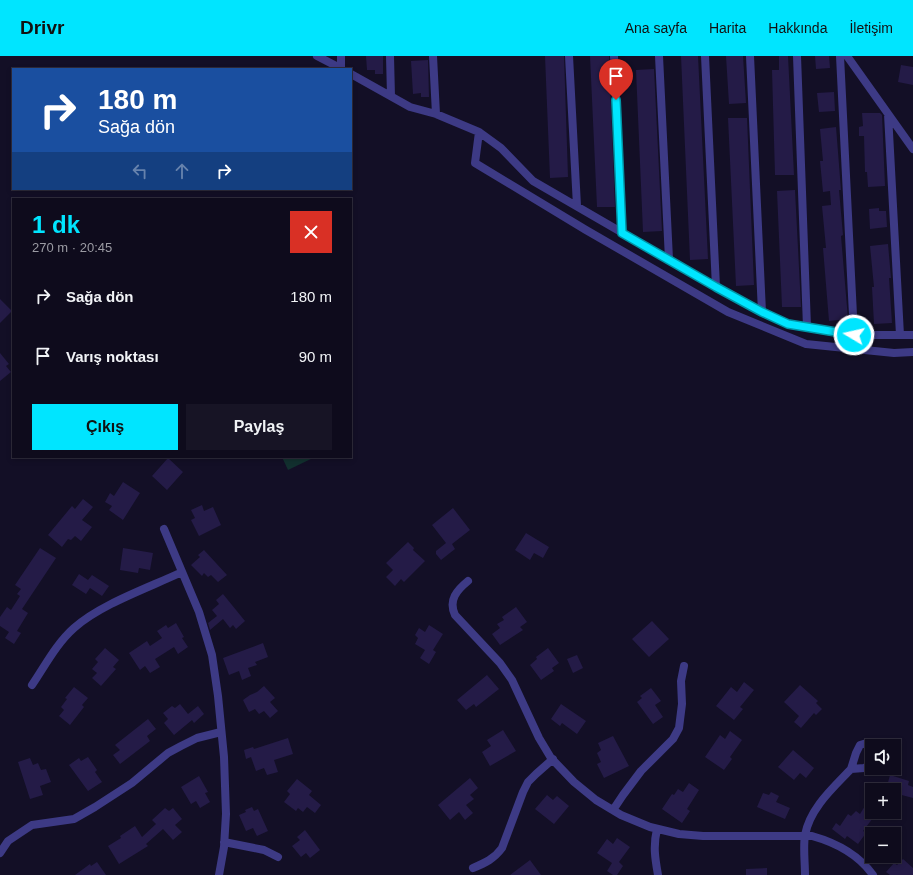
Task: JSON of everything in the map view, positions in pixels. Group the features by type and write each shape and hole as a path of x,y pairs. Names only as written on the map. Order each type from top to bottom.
{"street":[{"path":"317,56 340,68"},
{"path":"341,56 342,68"},
{"path":"390,56 392,96"},
{"path":"433,56 436,114"},
{"path":"569,56 577,206"},
{"path":"614,56 622,233"},
{"path":"659,56 669,259"},
{"path":"705,56 716,287"},
{"path":"750,56 762,312"},
{"path":"796,56 807,327"},
{"path":"840,56 854,335"},
{"path":"847,56 913,149"},
{"path":"352,75 410,107 436,114 479,132 501,148 532,181 762,312 788,324 854,335 913,335"},
{"path":"888,114 900,335"},
{"path":"479,132 475,162 586,230 728,312 806,344 894,352 913,352"},
{"path":"164,529 199,612 212,655 218,696 226,814 224,842 219,875"},
{"path":"32,685 57,647 73,629 90,616 107,606 182,572"},
{"path":"468,581 454,596 452,609 455,615 500,663 512,680 539,738 553,759 596,800 643,824 679,834 703,836 812,836 827,840 850,851 865,864 874,875"},
{"path":"613,810 640,771 673,739 679,728 682,704 681,681 684,666"},
{"path":"0,854 8,841 32,825 74,819 132,783 168,753 196,738 221,732"},
{"path":"805,875 805,836 807,826 815,810 851,769 860,745 865,744"},
{"path":"473,868 485,864 498,854 502,848 522,792 532,778 553,759"},
{"path":"851,769 865,768"},
{"path":"657,829 654,842 658,875"},
{"path":"224,842 264,850 278,857"}],"green space":[{"path":"282,458 313,458 288,470"}],"building":[{"path":"366,56 383,56 383,74 375,74 375,70 367,70"},
{"path":"545,56 564,56 568,177 550,178"},
{"path":"590,56 609,56 615,207 597,207"},
{"path":"681,56 698,56 708,259 690,260"},
{"path":"726,56 743,56 746,103 729,104"},
{"path":"779,56 788,56 794,175 775,175 772,70 779,70"},
{"path":"815,56 829,56 830,68 816,69"},
{"path":"428,60 429,97 421,97 421,93 413,94 411,61"},
{"path":"901,65 913,67 913,85 898,82"},
{"path":"654,69 662,231 643,232 636,70"},
{"path":"834,92 835,111 819,112 817,93"},
{"path":"862,113 880,113 882,115 885,186 868,187 867,172 865,172 864,136 859,136 859,127 863,126"},
{"path":"728,118 747,118 754,285 736,286"},
{"path":"836,127 841,190 839,190 843,235 841,236 848,319 829,321 823,248 826,248 822,206 831,205 830,191 823,192 820,161 823,161 820,129"},
{"path":"795,190 801,307 782,307 777,191"},
{"path":"879,208 879,211 886,211 887,227 870,229 869,209"},
{"path":"888,244 891,278 889,278 892,323 874,324 872,287 874,287 870,246"},
{"path":"0,299 12,311 0,323"},
{"path":"0,353 9,364 6,366 11,372 0,381"},
{"path":"168,458 183,472 167,490 152,476"},
{"path":"123,482 140,493 123,520 109,510 112,506 105,502 110,493 114,496"},
{"path":"83,499 93,507 82,520 92,527 81,541 75,536 71,540 68,539 62,547 48,535 72,506 75,509"},
{"path":"202,505 204,511 213,507 221,525 199,536 191,520 195,518 191,510"},
{"path":"453,508 470,530 452,544 455,549 441,560 436,554 436,551 446,543 432,525"},
{"path":"526,533 549,547 543,558 534,553 530,560 515,550"},
{"path":"408,542 414,548 413,550 425,561 404,582 401,579 395,586 386,577 393,570 386,563"},
{"path":"40,548 56,558 22,609 28,613 17,631 21,633 14,644 5,638 9,632 0,626 0,617 7,607 11,610 20,596 17,594 21,589 15,585"},
{"path":"123,548 153,553 150,570 139,568 138,573 120,570"},
{"path":"204,550 227,575 218,582 211,575 208,577 204,573 202,576 191,565 200,557 198,555"},
{"path":"79,574 88,580 92,575 109,586 102,596 90,588 86,594 72,585"},
{"path":"223,594 245,621 236,629 233,625 230,628 223,619 210,630 208,623 217,616 212,610 219,604 216,600"},
{"path":"516,607 527,622 520,627 523,630 500,645 492,634 500,628 497,624 504,620 502,617"},
{"path":"652,621 669,639 649,657 632,639"},
{"path":"176,623 184,637 182,638 188,647 178,654 174,647 155,659 160,667 150,673 145,666 140,670 129,653 147,641 150,646 162,638 157,631 166,625 168,628"},
{"path":"429,625 443,634 433,650 436,652 429,664 420,658 425,650 415,644 418,638 415,635 419,628 425,632"},
{"path":"263,643 268,657 255,662 257,665 248,668 251,676 242,680 239,671 229,675 223,658"},
{"path":"105,648 119,660 113,667 116,669 101,686 92,678 97,673 92,669 98,662 95,659"},
{"path":"548,648 559,663 552,668 554,671 541,680 530,665 537,659 536,657"},
{"path":"577,655 583,668 573,673 567,659"},
{"path":"487,675 499,689 476,707 474,704 466,710 457,700"},
{"path":"744,682 754,690 740,707 743,709 734,720 716,706 731,687 737,692"},
{"path":"800,685 818,701 816,703 822,709 816,715 814,713 801,728 794,722 799,716 784,702"},
{"path":"264,686 275,698 270,702 278,711 270,718 264,711 259,714 255,709 249,712 243,700"},
{"path":"74,687 88,698 82,705 84,707 70,725 59,716 64,710 61,707 67,699 65,698"},
{"path":"651,688 661,701 655,705 663,717 653,724 637,702 642,698 640,696"},
{"path":"180,704 188,714 198,706 204,714 194,723 192,720 174,735 164,723 168,719 163,713 172,706 175,708"},
{"path":"561,704 586,721 577,734 562,723 560,726 551,719"},
{"path":"148,719 156,729 147,736 150,741 120,764 113,755 120,750 115,745"},
{"path":"503,730 516,751 490,766 482,752 491,746 487,740"},
{"path":"730,731 742,740 730,757 732,759 724,770 705,757 720,735 725,739"},
{"path":"613,736 629,766 604,778 597,764 601,762 597,753 601,750 598,743"},
{"path":"288,738 293,754 274,760 278,772 267,775 264,768 256,771 251,757 246,759 244,750 253,747 254,749"},
{"path":"793,750 814,768 806,778 800,773 794,780 778,767"},
{"path":"88,757 97,770 95,772 102,782 88,791 69,765 79,758 81,761"},
{"path":"30,758 33,765 38,763 41,770 46,769 51,782 40,786 43,795 30,799 18,762"},
{"path":"890,775 909,781 908,785 913,787 913,798 901,795 901,783 888,783"},
{"path":"199,776 208,792 205,793 210,802 200,808 196,801 191,804 181,787"},
{"path":"470,778 478,788 470,795 474,799 466,805 473,813 465,820 459,812 450,820 438,805"},
{"path":"297,779 312,791 309,795 321,805 315,813 307,807 303,812 298,808 296,811 284,802 290,794 287,791"},
{"path":"689,783 699,790 687,809 690,811 682,823 662,809 672,794 674,795 678,789 683,792"},
{"path":"771,792 779,796 776,802 790,808 785,819 757,807 763,793 769,795"},
{"path":"547,795 553,800 557,796 569,806 554,824 535,809"},
{"path":"865,806 865,819 872,819 865,827 863,831 865,834 858,844 847,836 845,839 832,829 836,823 840,826 848,814 851,816 856,811 860,814"},
{"path":"252,807 254,811 258,809 268,831 257,836 253,828 246,831 239,815"},
{"path":"165,808 169,811 173,808 182,819 175,825 182,832 173,840 163,829 146,844 148,846 119,864 108,846 121,838 120,836 135,826 142,837 156,824 152,820"},
{"path":"305,830 320,850 310,858 306,853 301,857 292,846 300,840 297,837"},
{"path":"617,838 630,847 619,862 623,866 617,875 613,875 607,871 612,863 597,853 607,839 613,844"},
{"path":"903,859 913,868 913,875 890,875 886,872 894,863 897,865 901,863"},
{"path":"530,860 541,875 510,875"},
{"path":"97,862 106,875 75,875 90,864 91,866"},
{"path":"767,868 767,875 746,875 746,869"}],"route":[{"path":"616,100 622,233 716,287 762,312 788,324 854,335"}]}
